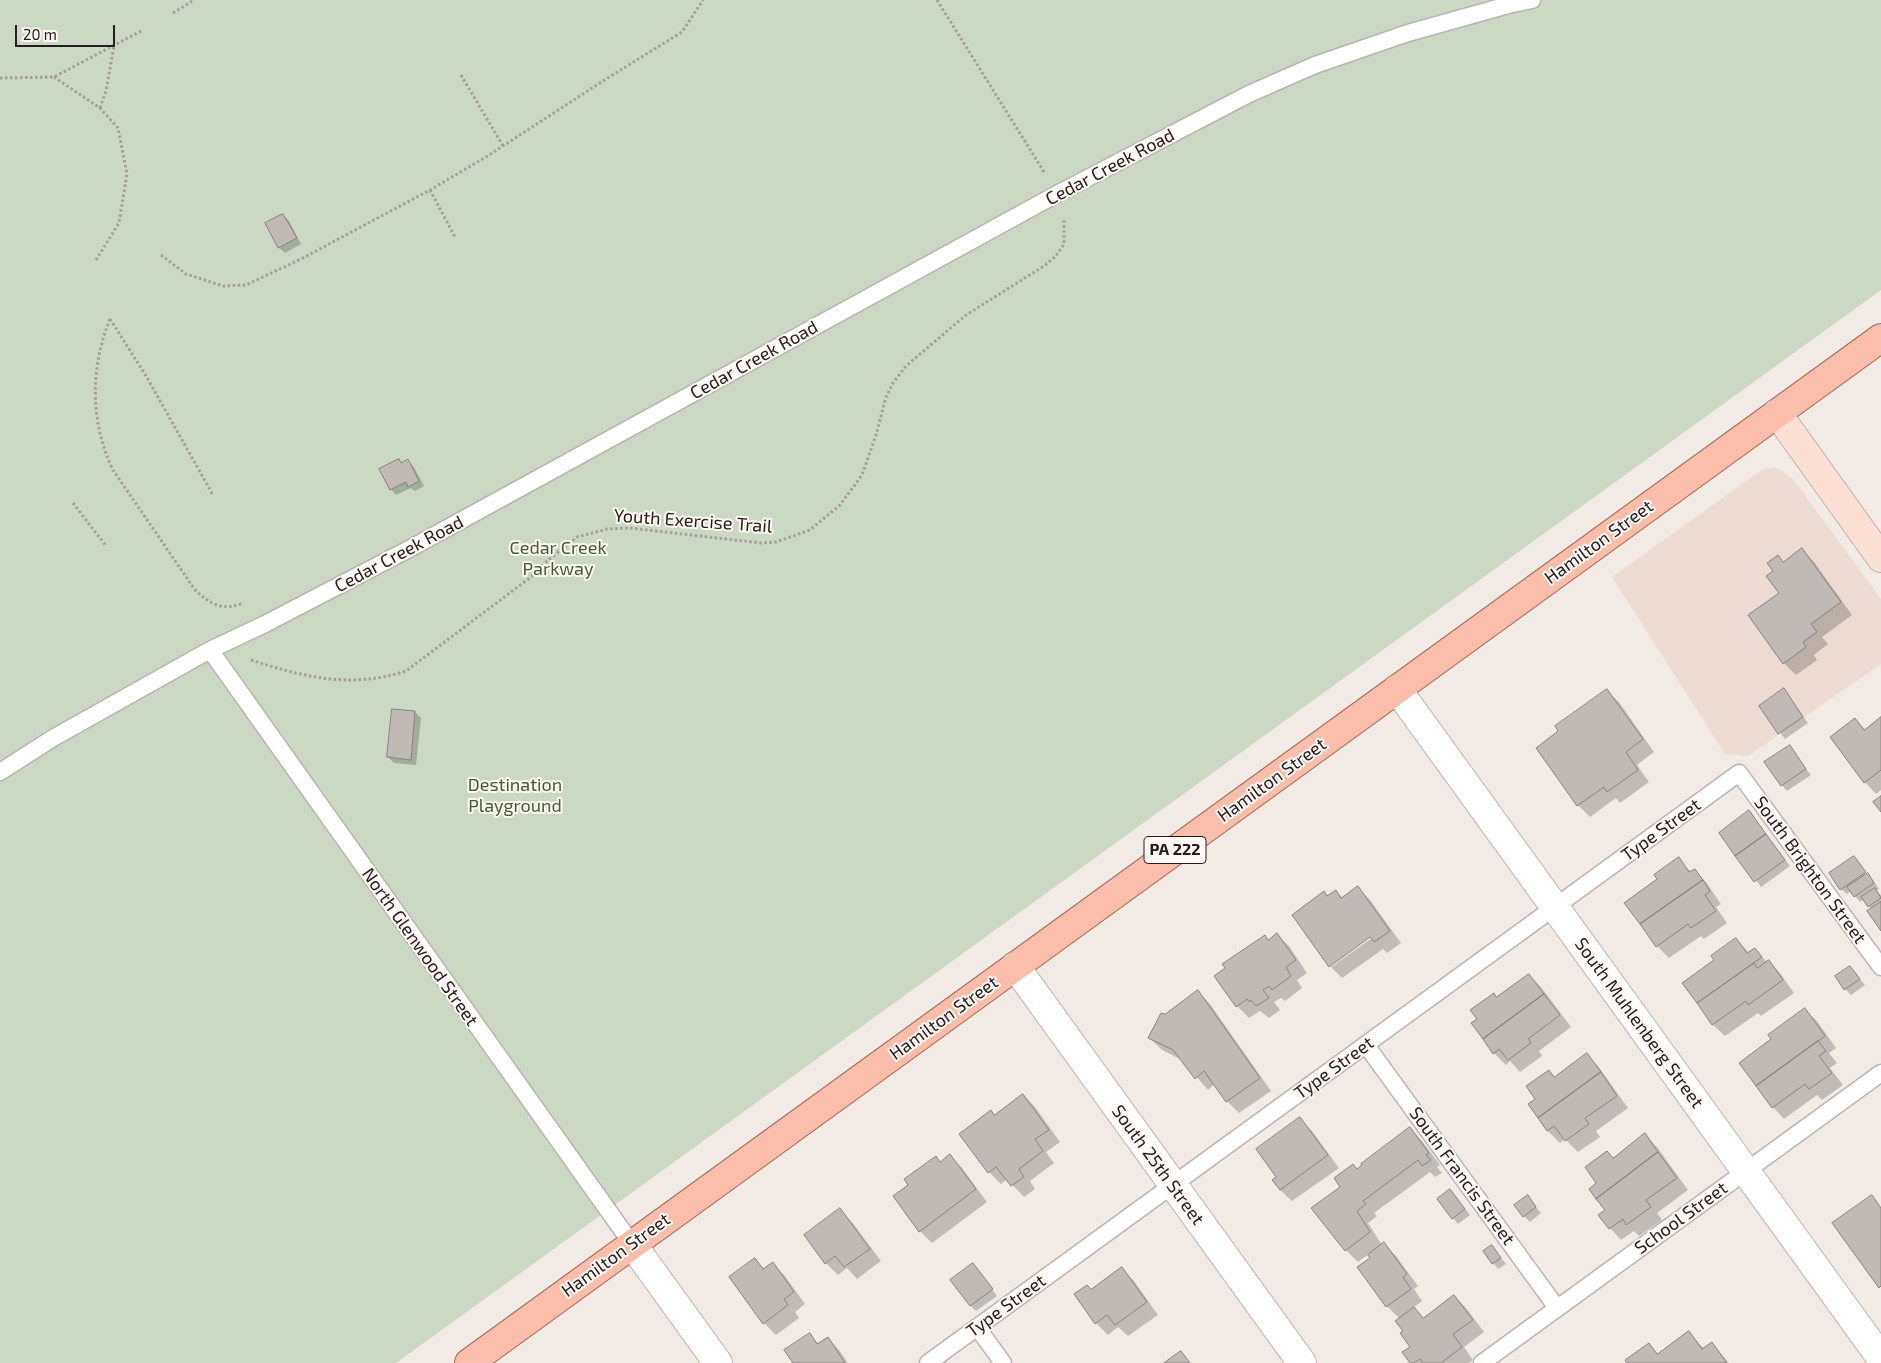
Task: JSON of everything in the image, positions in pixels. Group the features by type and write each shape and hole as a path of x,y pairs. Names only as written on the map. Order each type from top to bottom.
{"main road":[{"name":"Hamilton Street","path":"469,1363 1881,338"},
{"path":"1777,413 1881,558"}],"street":[{"name":"South Muhlenberg Street","path":"1397,689 1881,1358"},
{"name":"South 25th Street","path":"1015,966 1302,1363"},
{"path":"632,1244 718,1363"}],"lane":[{"name":"Cedar Creek Road","path":"0,772 53,738 210,650 265,624 409,549 1057,194 1249,94 1315,65 1408,33 1532,0"},
{"name":"North Glenwood Street","path":"210,650 632,1244"},
{"name":"Type Street","path":"928,1363 1739,773"},
{"name":"South Brighton Street","path":"1739,773 1881,968"},
{"name":"South Francis Street","path":"1366,1045 1557,1308"},
{"name":"School Street","path":"1482,1363 1881,1073"},
{"path":"977,1327 1003,1363"}],"path":[{"path":"173,13 194,0"},
{"path":"161,255 186,274 223,286 246,285 430,190 503,146 682,32 703,0"},
{"name":"Youth Exercise Trail","path":"245,658 286,672 320,680 364,680 390,677 406,672 531,576 552,556 577,537 607,529 630,528 761,543 776,542 810,530 840,505 862,475 876,435 886,397 893,383 906,366 966,315 1044,266 1056,256 1064,244 1064,213 1057,194 938,0"},
{"path":"0,78 54,77 141,31"},
{"path":"100,108 106,91 114,46"},
{"path":"460,74 503,146"},
{"path":"54,77 100,108 118,128 127,174 119,223 96,260"},
{"path":"430,190 455,238"},
{"path":"213,495 145,374 110,319 103,335 94,385 95,408 104,451 113,470 195,590 208,602 221,607 233,607 247,602"},
{"path":"73,503 106,546"}],"shaded area":[{"path":"1778,468 1793,479 1881,599 1881,664 1748,756 1725,754 1612,577 1763,469"}],"green space":[{"name":"Cedar Creek Parkway","path":"0,0 1881,0 1881,290 396,1363 0,1363"}],"building":[{"path":"283,214 297,238 278,248 265,223"},
{"path":"399,459 401,463 408,459 419,481 408,487 406,482 390,490 379,469"},
{"path":"1802,548 1841,602 1811,624 1817,632 1803,642 1806,647 1783,664 1748,615 1779,593 1766,576 1773,571 1767,563 1778,555 1783,562"},
{"path":"1784,688 1803,717 1778,734 1759,706"},
{"path":"1607,689 1643,739 1626,752 1638,770 1607,792 1604,787 1577,806 1536,748 1558,731 1555,726"},
{"path":"392,709 415,711 411,760 387,757"},
{"path":"1881,717 1881,770 1864,783 1830,737 1855,718 1864,730"},
{"path":"1790,745 1806,769 1781,786 1764,762"},
{"path":"1881,796 1881,812 1873,802"},
{"path":"1749,810 1766,834 1735,856 1719,833"},
{"path":"1766,834 1785,860 1754,882 1735,856"},
{"path":"1854,856 1866,872 1840,890 1829,873"},
{"path":"1679,857 1689,872 1695,869 1703,880 1640,924 1624,903 1657,879 1654,875"},
{"path":"1868,873 1874,883 1854,897 1847,887"},
{"path":"1703,880 1710,891 1705,895 1716,911 1691,928 1688,924 1656,947 1640,924"},
{"path":"1358,886 1390,931 1374,942 1370,937 1329,967 1292,915 1324,891 1327,896 1336,890 1341,898"},
{"path":"1875,888 1881,898 1868,907 1861,897"},
{"path":"1881,902 1881,931 1867,911"},
{"path":"1277,933 1296,960 1286,967 1291,976 1272,990 1269,986 1263,990 1269,998 1256,1006 1251,1000 1249,1002 1247,999 1236,1007 1214,976 1225,968 1222,964 1265,935 1268,940"},
{"path":"1736,938 1747,953 1755,948 1762,957 1697,1003 1682,983 1714,960 1711,956"},
{"path":"1769,960 1783,980 1748,1005 1746,1001 1712,1025 1697,1003 1754,963 1757,968"},
{"path":"1850,966 1860,979 1844,990 1835,976"},
{"path":"1529,974 1544,994 1483,1039 1471,1023 1477,1019 1470,1010 1494,993 1496,997"},
{"path":"1198,990 1260,1078 1226,1102 1204,1071 1195,1079 1173,1050 1148,1038 1161,1013 1165,1014"},
{"path":"1544,994 1560,1015 1528,1039 1531,1043 1508,1060 1499,1049 1493,1054 1483,1039"},
{"path":"1805,1008 1825,1036 1756,1086 1739,1063 1771,1039 1768,1035"},
{"path":"1818,1041 1826,1051 1819,1056 1832,1073 1809,1089 1805,1084 1772,1108 1756,1086"},
{"path":"1587,1053 1601,1072 1538,1118 1528,1104 1535,1099 1526,1086 1549,1070 1554,1077"},
{"path":"1601,1072 1617,1096 1585,1118 1589,1124 1565,1141 1554,1126 1547,1131 1538,1118"},
{"path":"1023,1094 1049,1130 1035,1139 1043,1151 1019,1169 1024,1177 1011,1186 996,1167 988,1173 959,1134 991,1110 994,1115"},
{"path":"1300,1117 1328,1155 1280,1190 1272,1180 1276,1177 1256,1149"},
{"path":"1410,1127 1429,1153 1426,1155 1431,1160 1422,1166 1418,1160 1363,1201 1366,1204 1357,1211 1370,1232 1345,1251 1311,1208 1340,1187 1334,1178 1353,1164 1357,1169"},
{"path":"1645,1133 1658,1152 1596,1199 1589,1189 1596,1183 1585,1167 1607,1151 1613,1158"},
{"path":"1658,1152 1677,1178 1646,1200 1651,1207 1626,1225 1623,1219 1609,1229 1598,1215 1605,1210 1596,1199"},
{"path":"950,1154 976,1189 919,1232 893,1196 908,1185 904,1179 936,1156 940,1162"},
{"path":"1450,1189 1465,1209 1452,1219 1437,1199"},
{"path":"1528,1195 1536,1207 1523,1217 1514,1205"},
{"path":"1872,1195 1881,1208 1881,1286 1879,1288 1832,1223"},
{"path":"840,1208 870,1249 844,1267 835,1256 825,1264 804,1235"},
{"path":"1384,1242 1407,1274 1403,1277 1411,1289 1386,1307 1357,1267 1370,1258 1368,1255"},
{"path":"1492,1245 1501,1258 1492,1264 1483,1251"},
{"path":"755,1258 763,1269 773,1262 794,1292 784,1299 788,1305 763,1324 729,1277"},
{"path":"973,1263 993,1289 970,1306 950,1280"},
{"path":"1122,1267 1147,1302 1115,1325 1107,1315 1095,1324 1074,1294 1087,1285 1091,1289"},
{"path":"1454,1295 1473,1320 1453,1334 1462,1347 1441,1363 1423,1363 1420,1359 1410,1363 1402,1352 1410,1347 1400,1333 1403,1331 1395,1321 1414,1307 1423,1318"},
{"path":"1689,1331 1702,1349 1712,1342 1727,1363 1627,1363 1625,1360 1649,1343 1657,1354"},
{"path":"810,1333 817,1344 828,1337 845,1363 793,1363 784,1350"},
{"path":"1181,1351 1190,1363 1164,1363"}],"park label":[{"name":"Destination Playground","path":"515,795"}]}
